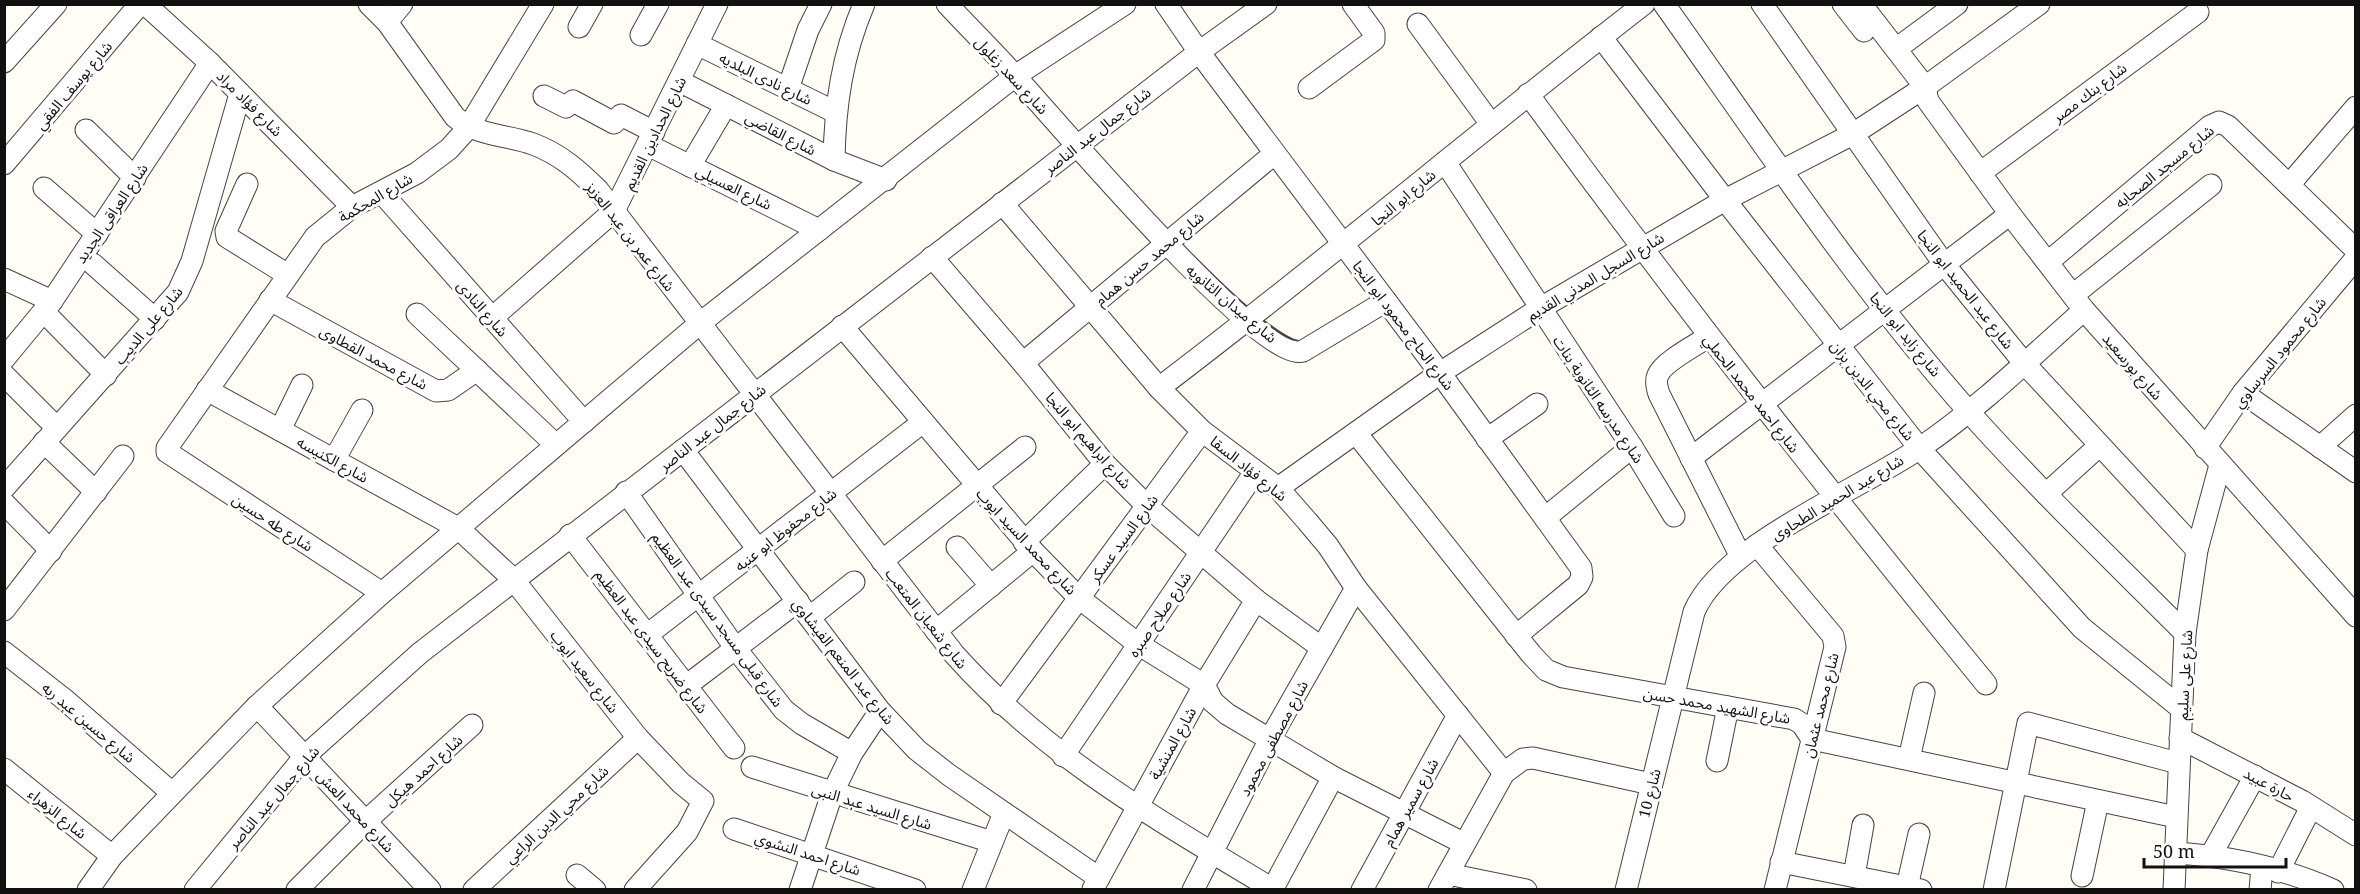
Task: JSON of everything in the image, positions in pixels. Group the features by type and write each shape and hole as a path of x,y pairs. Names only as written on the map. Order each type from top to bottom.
{"street":[{"path":"4,62 56,4"},
{"name":"شارع فؤاد مراد","path":"142,4 210,63 352,207"},
{"name":"شارع يوسف الفقي","path":"4,164 142,4"},
{"name":"شارع عمر بن عبد العزيز","path":"369,4 387,22 441,100 468,128 485,135 534,145 556,154 592,184 699,324"},
{"path":"387,22 402,4"},
{"name":"شارع المحكمة","path":"166,450 315,237 352,207 417,173 449,149 468,128 543,4"},
{"path":"579,27 592,4"},
{"path":"640,35 658,4"},
{"name":"شارع الحدادين القديم","path":"492,318 614,211 717,4"},
{"path":"788,89 797,58 820,4"},
{"path":"834,160 835,112 846,54 864,4"},
{"path":"88,890 112,856 257,706 458,528 699,324 886,180 1015,76 1125,4"},
{"name":"شارع الحاج محمود ابو النجا","path":"1166,4 1198,52 1440,373 1581,568 1582,577 1578,585 1516,636"},
{"name":"شارع جمال عبد الناصر","path":"195,890 305,756 420,653 1198,52 1266,4"},
{"path":"1309,88 1374,40 1375,34 1353,4"},
{"name":"شارع ابو النجا","path":"1159,388 1344,245 1528,94 1644,4"},
{"name":"شارع زايد ابو النجا","path":"1664,4 1885,309 1969,411 2046,494 2185,633"},
{"name":"شارع عبد الحميد ابو النجا","path":"1762,4 1944,264 2024,363 2197,550"},
{"name":"شارع بورسعيد","path":"1843,4 1923,94"},
{"name":"شارع بورسعيد","path":"1861,4 1896,49 1923,94 1980,173 2079,303 2355,616"},
{"path":"1896,49 1957,4"},
{"name":"شارع السجل المدني القديم","path":"1278,488 1440,373 1539,309 1725,200 1853,134 1923,94 2039,4"},
{"name":"شارع سعد زغلول","path":"949,6 1077,146"},
{"name":"شارع بنك مصر","path":"1980,173 2198,12"},
{"path":"1418,24 1491,124"},
{"name":"شارع محي الدين بزان","path":"1601,38 1837,346 1920,449 2082,627 2182,709"},
{"name":"شارع نادى البلديه","path":"697,44 835,112"},
{"name":"شارع العراقى الجديد","path":"4,358 48,306 210,63"},
{"name":"شارع القاضي","path":"679,81 834,160 886,180"},
{"name":"شارع على الديب","path":"4,488 178,292 192,261 240,94"},
{"name":"شارع احمد محمد الحملي","path":"1528,94 1708,337 1835,499 1986,684"},
{"name":"شارع العسيلي","path":"544,96 565,106 573,101 614,123 621,115 690,166 819,230"},
{"path":"690,166 726,105"},
{"path":"2289,185 2355,107"},
{"name":"شارع مسجد الصحابه","path":"2048,261 2214,124 2228,126 2355,250"},
{"path":"86,130 135,178"},
{"name":"شارع ميدان الثانويه","path":"1077,146 1166,244 1248,320 1292,351 1303,351 1386,301"},
{"name":"شارع محمد حسن همام","path":"1023,363 1274,154"},
{"name":"شارع مدرسه الثانوية بنات","path":"1445,162 1539,309 1632,447 1674,516"},
{"path":"247,184 226,231 227,237 288,275"},
{"name":"شارع عبد الحميد الطحاوى","path":"1672,697 1698,601 1749,550 1920,449 1969,411 2024,363 2079,303 2211,185"},
{"path":"44,188 97,234"},
{"name":"شارع النادى","path":"382,193 584,422"},
{"name":"شارع فؤاد السقا","path":"1002,203 1159,388 1202,431 1278,488 1328,546 1356,588 1504,773"},
{"path":"1691,458 2010,214"},
{"name":"شارع ابراهيم ابو النجا","path":"932,257 1023,363 1105,464 1147,506 1256,600 1322,648"},
{"name":"شارع محمود السرساوي","path":"2205,448 2243,393 2355,258"},
{"path":"93,264 155,319"},
{"path":"4,279 48,306 106,375"},
{"name":"شارع محمد القطاوى","path":"270,300 436,391 448,390 477,370"},
{"path":"417,314 556,445"},
{"name":"شارع شعبان المتعب","path":"699,324 954,654 1001,704 1063,756 1137,807 1273,889"},
{"name":"شارع محمد السيد ايوب","path":"843,326 1028,547 1079,598 1138,644 1204,686 1220,709 1333,777 1463,843"},
{"path":"1708,337 1668,364 1658,374 1659,394 1691,458 1749,550"},
{"path":"4,375 96,492"},
{"path":"280,430 302,385"},
{"name":"شارع الكنيسه","path":"207,390 458,528"},
{"path":"2243,393 2355,471"},
{"path":"1488,439 1537,404"},
{"path":"334,460 362,410"},
{"path":"2320,447 2355,415"},
{"name":"شارع محفوظ ابو عنبه","path":"647,635 923,422"},
{"name":"شارع السيد عسكر","path":"1001,704 1202,431"},
{"name":"شارع الشهيد محمد حسن","path":"1356,433 1516,636 1546,670 1563,677 1794,719 1802,724 1812,739"},
{"path":"2046,494 2099,446"},
{"path":"882,561 1025,447"},
{"path":"1545,519 1632,447"},
{"name":"شارع طه حسين","path":"166,450 382,593"},
{"name":"شارع عبد المنعم الفيشاوي","path":"683,450 880,711 917,750 1096,884"},
{"path":"4,610 123,456"},
{"path":"936,631 991,586 1105,464"},
{"name":"شارع على سليم","path":"2174,890 2185,633 2197,550 2220,465"},
{"name":"شارع صلاح صبره","path":"1063,756 1255,472"},
{"name":"شارع قبلى مسجد سيدى عبد العظيم","path":"626,492 736,649 784,710 802,724 852,753"},
{"path":"4,503 51,551"},
{"name":"شارع سعيد ايوب","path":"458,528 513,579 638,738 681,783 704,801 698,815 665,859 635,890"},
{"name":"شارع ضريح سيدى عبد العظيم","path":"570,535 734,748"},
{"path":"957,547 991,586"},
{"name":"شارع محمد عثمان","path":"1749,550 1835,641 1835,652 1775,890"},
{"path":"686,686 736,649 854,582"},
{"name":"شارع مصطفى محمود","path":"1193,890 1270,740 1356,588"},
{"name":"شارع المنشية","path":"1096,884 1204,686 1256,600"},
{"name":"شارع حسين عبد ربه","path":"4,652 64,699 172,793"},
{"path":"1909,759 1924,693"},
{"name":"شارع 10","path":"1626,890 1672,697"},
{"name":"شارع محمد العش","path":"257,706 430,890"},
{"path":"1717,761 1728,707"},
{"path":"800,890 832,794 852,753 880,711"},
{"name":"شارع سمير همام","path":"1362,890 1458,715"},
{"path":"1994,890 2028,723 2178,763"},
{"name":"شارع احمد هيكل","path":"297,890 366,822 472,725"},
{"name":"شارع محي الدين الراعي","path":"474,890 638,738"},
{"name":"حارة عبيد","path":"2180,738 2256,776 2355,835"},
{"path":"1812,739 2176,817"},
{"path":"1526,890 1443,882 1504,773 1522,759 1533,758 1651,784"},
{"name":"شارع السيد عبد النبى","path":"752,767 832,794 992,842"},
{"name":"شارع الزهراء","path":"4,769 112,856"},
{"path":"2211,855 2256,776"},
{"path":"1273,889 1333,777"},
{"path":"2082,876 2098,801"},
{"path":"2260,890 2270,869 2311,807"},
{"path":"973,890 1004,813"},
{"path":"1854,876 1863,825"},
{"name":"شارع احمد النشوي","path":"734,829 812,853 915,890"},
{"path":"1781,862 1914,888 1919,834"},
{"path":"2174,853 2211,855 2270,869 2333,890"},
{"path":"577,875 595,890"}]}
